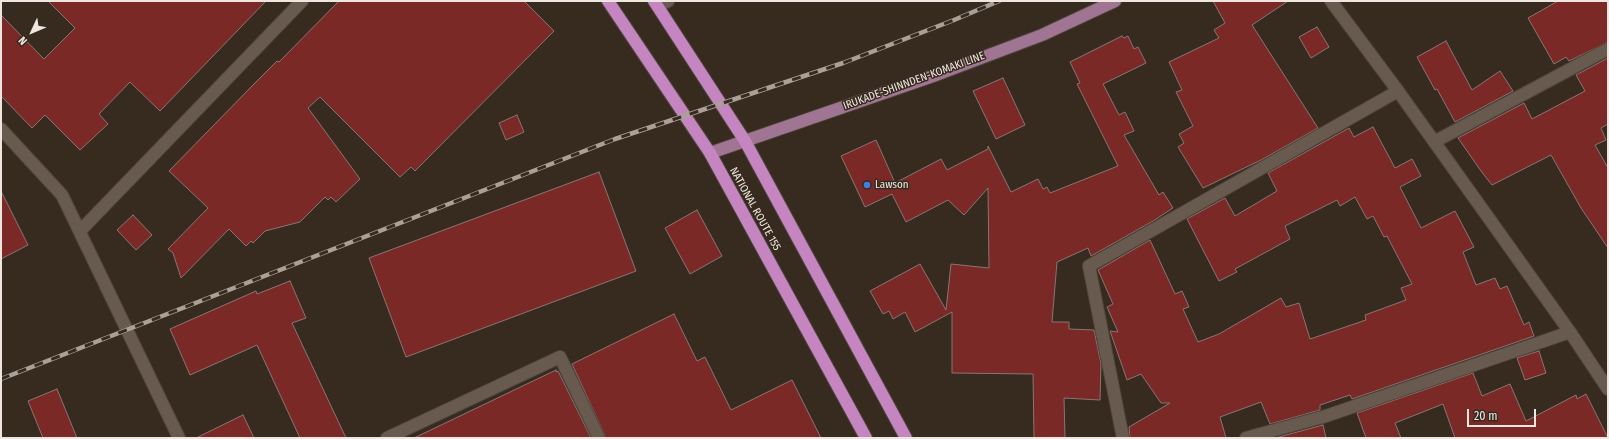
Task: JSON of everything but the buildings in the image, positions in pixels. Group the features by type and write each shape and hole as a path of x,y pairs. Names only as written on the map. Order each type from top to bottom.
{"highway":[{"name":"NATIONAL ROUTE 155","path":"608,1 710,152 866,438"},
{"path":"660,3 745,141 906,438"}],"main road":[{"name":"IRUKADE-SHINNDEN-KOMAKI LINE","path":"710,152 936,75 1035,37 1115,1"}],"street":[{"path":"80,231 302,1"},
{"path":"1331,1 1398,91 1570,332 1608,389"},
{"path":"1434,142 1608,49"},
{"path":"1123,438 1088,266 1398,91"},
{"path":"1,129 62,195 179,438"},
{"path":"1246,438 1326,416 1570,332"},
{"path":"387,438 560,357 599,438"}],"railway":[{"path":"1,379 615,139 843,63 999,1"}],"place":[{"name":"Lawson","path":"867,185"}]}
